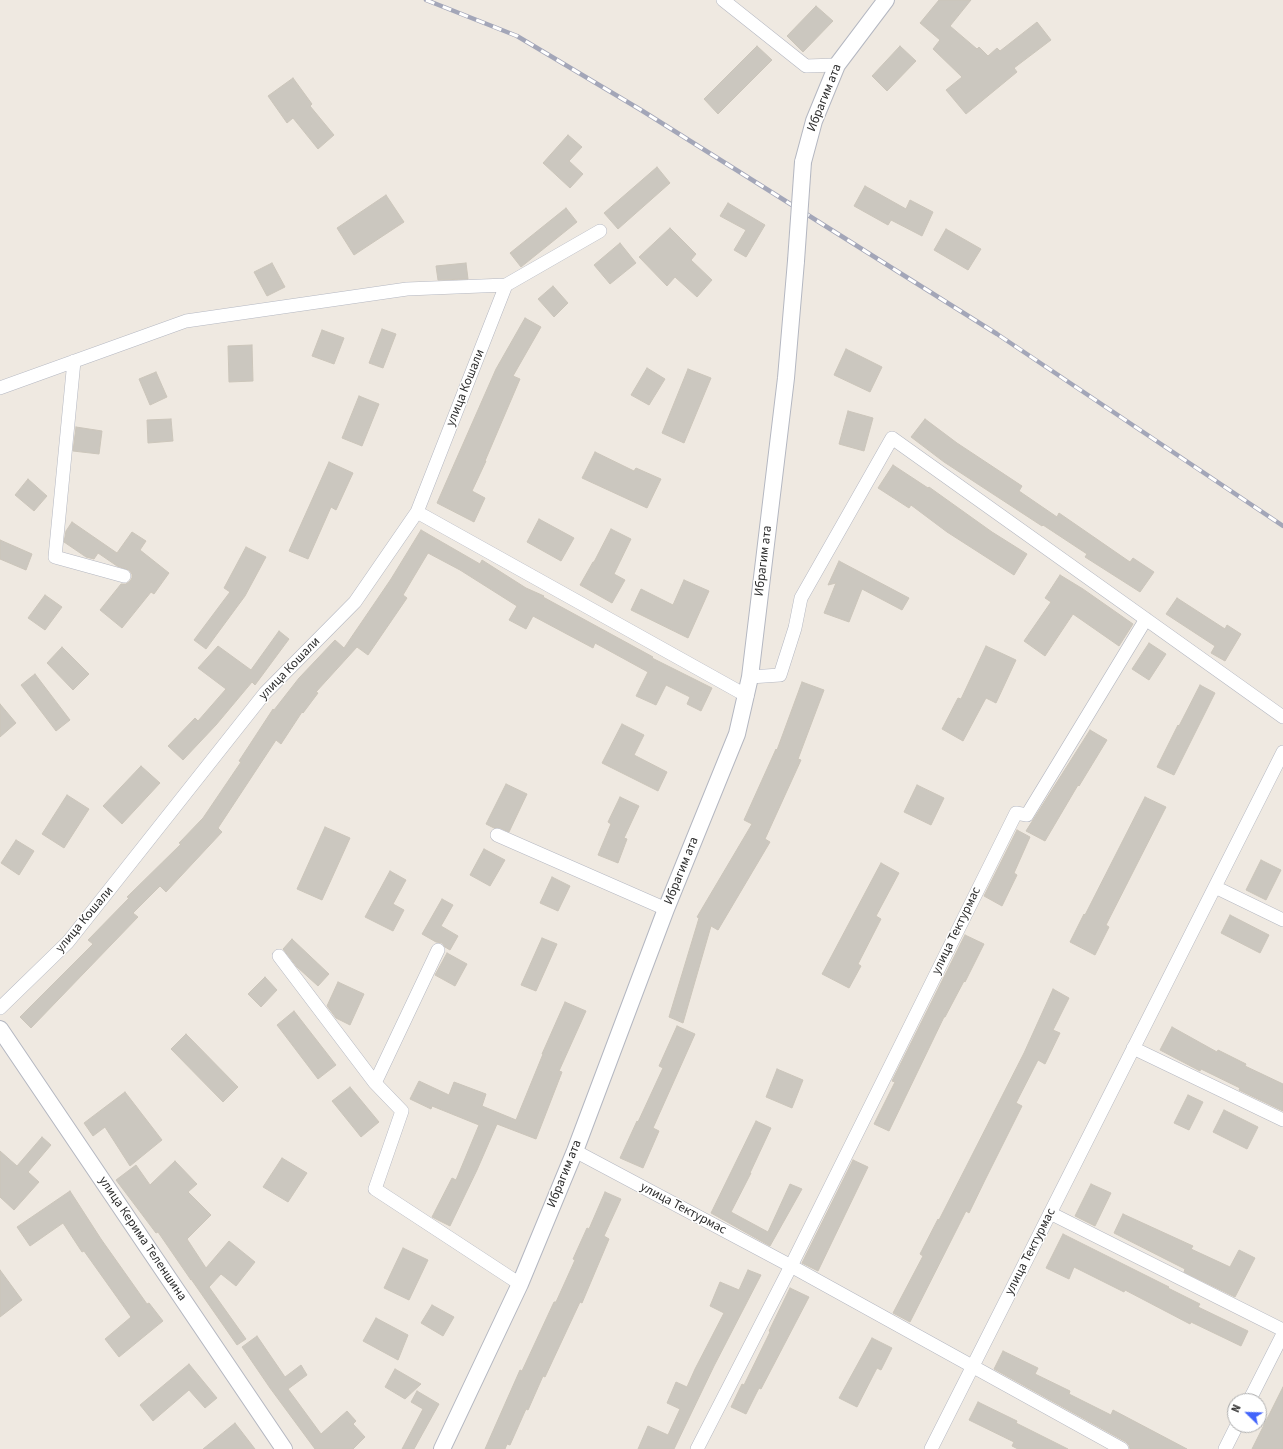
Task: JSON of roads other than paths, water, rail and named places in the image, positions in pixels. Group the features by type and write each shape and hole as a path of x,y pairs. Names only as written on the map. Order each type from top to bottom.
{"street":[{"path":"723,0 806,66 837,65"},
{"name":"Ибрагим ата","path":"442,1449 520,1284 575,1151 666,909 738,734 750,677 786,378 796,261 802,162 814,121 837,65 886,0"},
{"path":"0,388 186,321 408,289 506,285 600,231"},
{"name":"улица Кошали","path":"0,1008 68,942 265,693 355,602 416,512 506,285"},
{"path":"74,361 55,557 124,576"},
{"path":"750,677 780,675 795,628 801,598 892,438 1283,717"},
{"path":"416,512 747,696"},
{"name":"улица Тектурмас","path":"697,1449 791,1266 1016,813 1027,815 1146,619"},
{"name":"улица Тектурмас","path":"931,1449 1283,752"},
{"path":"497,835 666,909"},
{"path":"1215,887 1283,920"},
{"path":"375,1083 438,950"},
{"path":"279,956 375,1083 402,1111 375,1189 520,1284"},
{"name":"улица Керима Теленшина","path":"0,1029 284,1449"},
{"path":"1133,1048 1283,1120"},
{"name":"улица Тектурмас","path":"575,1151 791,1266 1122,1449"},
{"path":"1050,1212 1283,1330"},
{"path":"1253,1393 1283,1334"},
{"path":"1225,1449 1233,1433"}],"railway":[{"path":"426,0 517,36 641,110 997,334 1283,526"}]}
